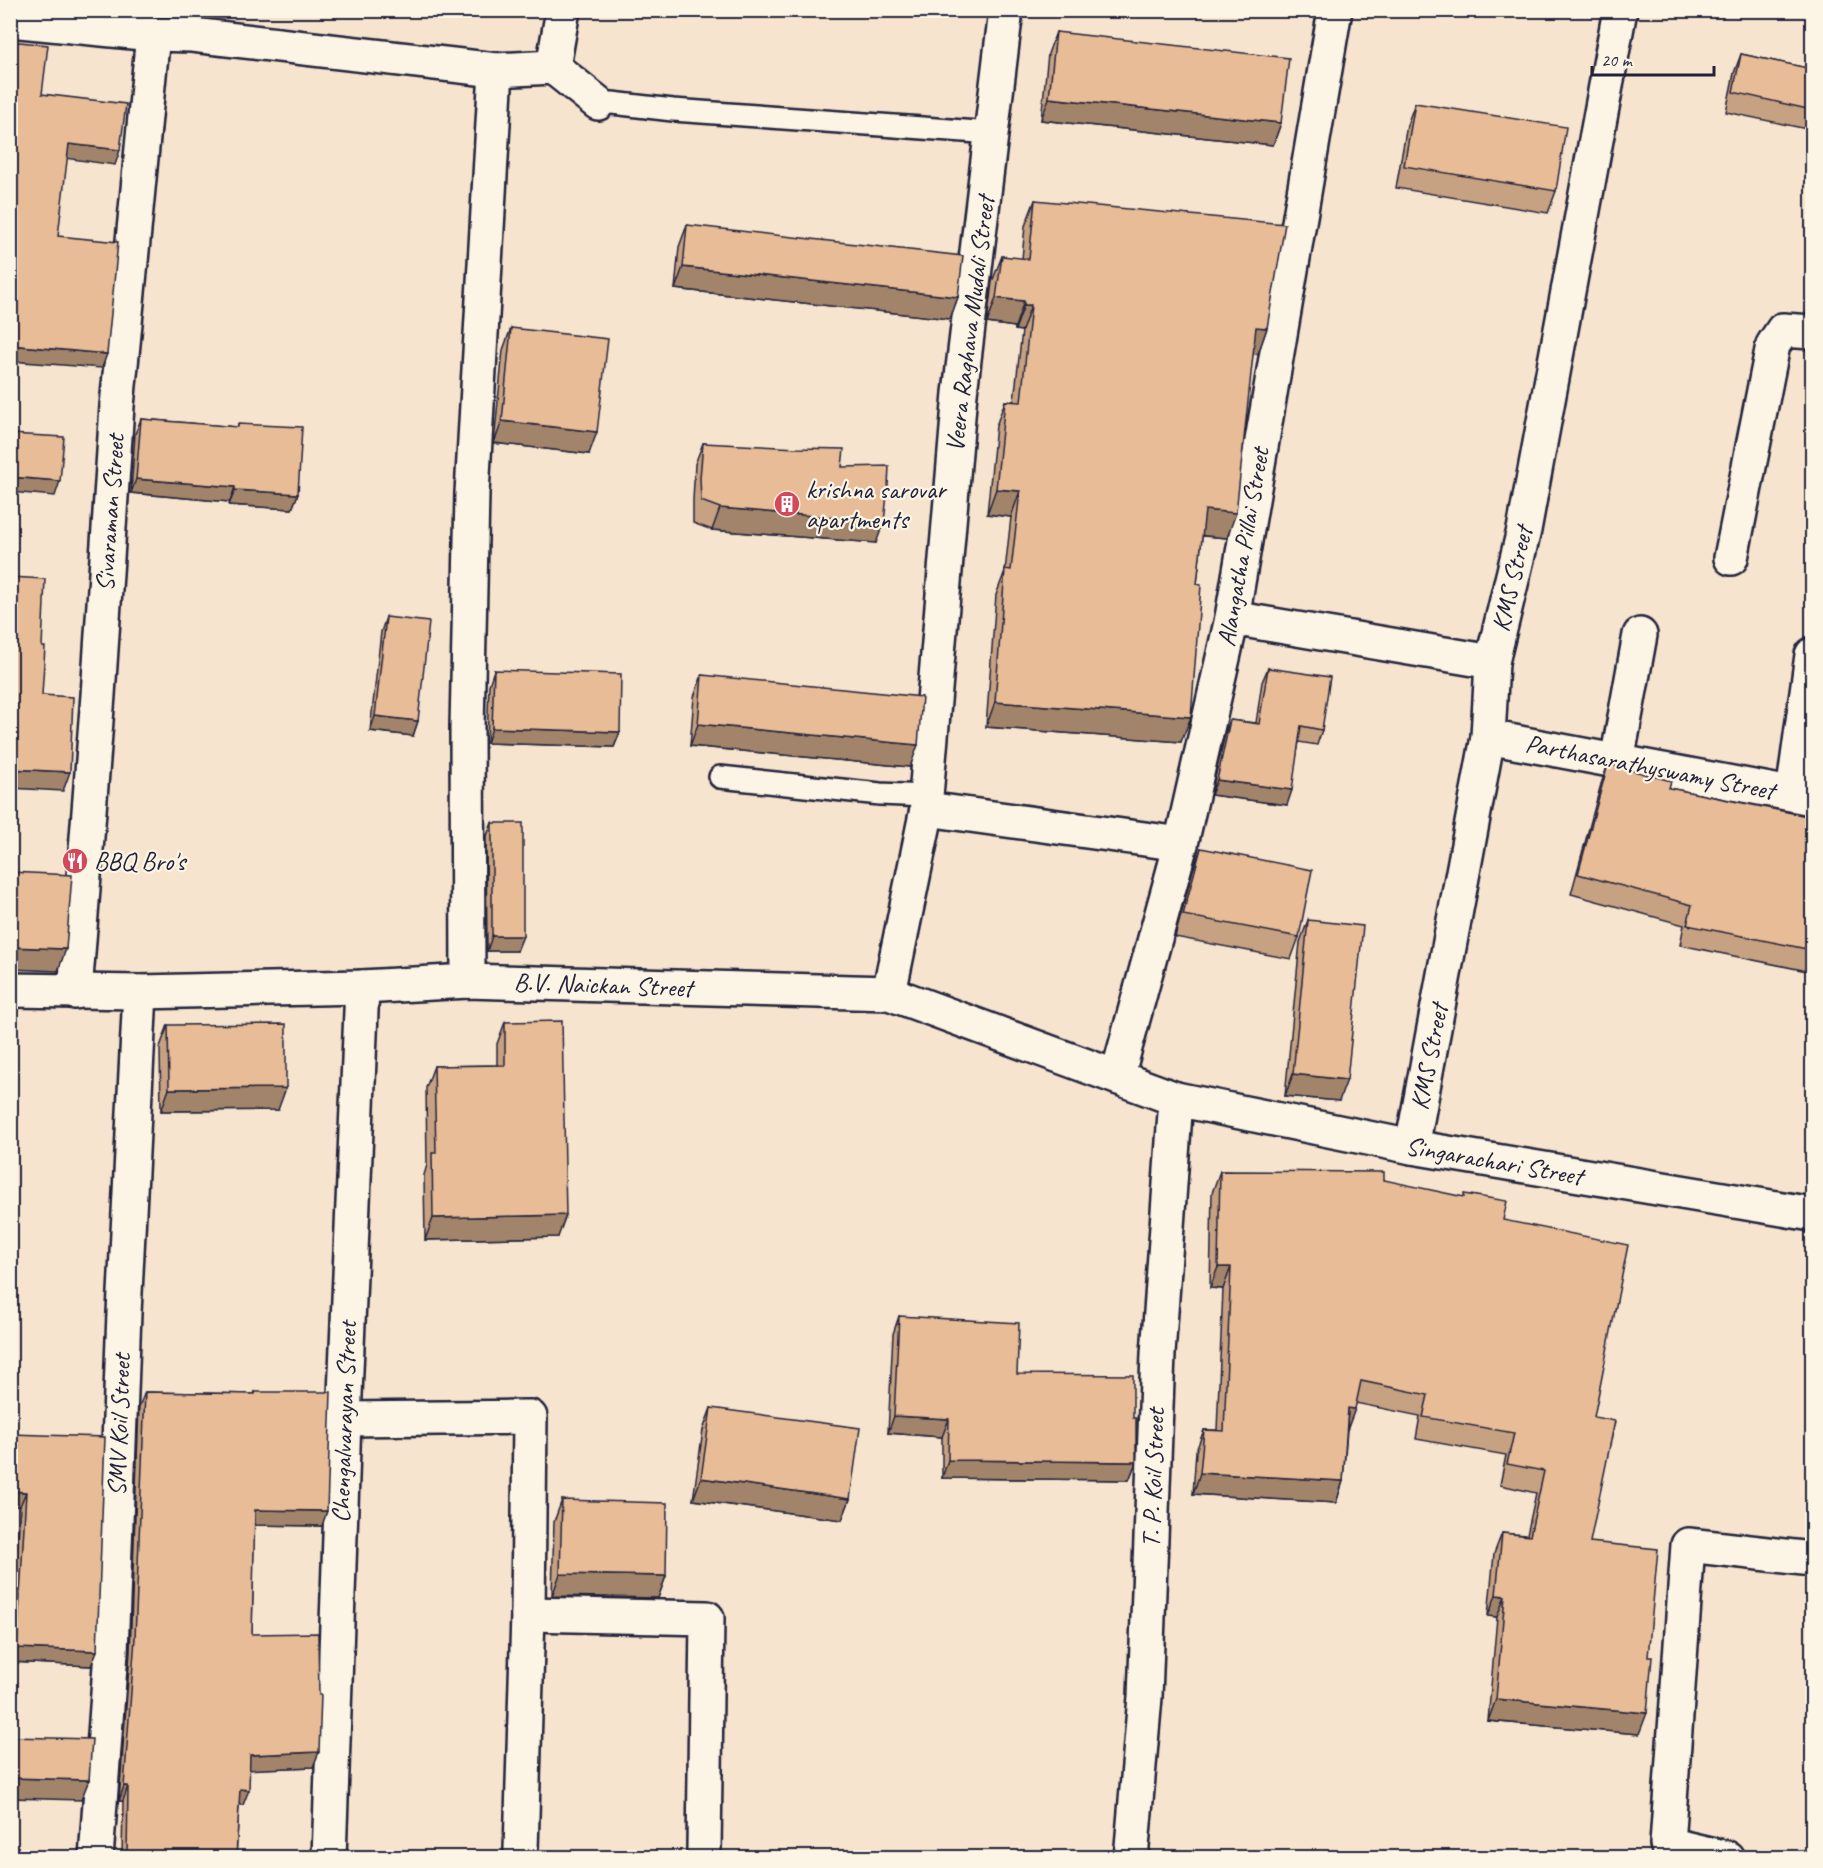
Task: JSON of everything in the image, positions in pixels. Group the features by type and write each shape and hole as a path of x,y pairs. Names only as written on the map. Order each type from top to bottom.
{"street":[{"path":"553,67 563,10"},
{"name":"Veera Raghava Mudali Street","path":"889,993 926,802 960,393 1006,10"},
{"name":"Alangatha Pillai Street","path":"1117,1077 1181,844 1232,618 1335,10"},
{"name":"KMS Street","path":"1412,1147 1488,737 1492,662 1524,530 1620,10"},
{"path":"10,20 153,34 195,23 496,70 553,67 605,103"},
{"name":"Sivaraman Street","path":"75,992 117,406 153,34"},
{"path":"468,981 467,728 472,494 496,70"},
{"path":"1731,558 1773,345 1783,330 1812,332"},
{"path":"1232,618 1492,662"},
{"path":"1617,761 1640,634"},
{"path":"1803,796 1812,655"},
{"name":"Parthasarathyswamy Street","path":"1488,737 1803,796"},
{"path":"926,802 1181,844"},
{"name":"B.V. Naickan Street","path":"10,990 140,992 362,987 468,981 889,993 1176,1099"},
{"name":"Chengalvarayan Street","path":"329,1857 362,987"},
{"name":"SMV Koil Street","path":"96,1857 111,1652 124,1313 140,992"},
{"name":"Singarachari Street","path":"1176,1099 1412,1147 1812,1214"},
{"name":"T. P. Koil Street","path":"1131,1857 1145,1697 1158,1354 1176,1099"},
{"path":"344,1419 530,1417 528,1614 520,1850"},
{"path":"1727,1857 1667,1844 1688,1545 1812,1559"},
{"path":"528,1614 707,1618 704,1850"}],"lane":[{"path":"605,103 992,133"},
{"path":"720,777 880,794 926,802"}],"building":[{"path":"1056,32 1289,58 1281,123 1049,98"},
{"path":"10,41 48,45 42,94 126,104 120,150 69,144 58,236 118,242 107,354 10,345"},
{"path":"1741,54 1812,69 1812,110 1733,92"},
{"path":"1415,103 1566,127 1556,191 1404,166"},
{"path":"1035,200 1285,224 1267,328 1256,327 1236,513 1205,510 1197,584 1201,585 1191,717 995,702 1005,569 1011,570 1020,491 996,489 1005,401 1021,402 1031,305 1024,305 1024,301 996,298 1002,256 1029,259"},
{"path":"687,225 963,256 958,297 683,267"},
{"path":"511,328 608,339 597,432 502,421"},
{"path":"141,419 238,427 238,424 302,427 298,494 235,490 235,487 136,479"},
{"path":"10,434 64,437 60,481 10,477"},
{"name":"krishna sarovar apartments","path":"703,443 844,449 842,467 889,466 884,522 720,508 701,501"},
{"path":"10,577 45,579 42,695 73,697 70,772 10,769"},
{"path":"386,617 429,622 418,721 375,716"},
{"path":"1268,668 1330,677 1322,730 1301,726 1292,790 1217,780 1230,720 1259,724"},
{"path":"494,670 621,674 620,732 492,728"},
{"path":"702,675 922,697 918,745 698,724"},
{"path":"1608,764 1671,781 1669,788 1812,817 1812,950 1687,925 1692,905 1578,874"},
{"path":"492,823 523,823 523,936 492,936"},
{"path":"1201,848 1312,870 1299,937 1183,915"},
{"path":"10,872 72,875 66,949 10,947"},
{"path":"1308,920 1363,926 1347,1080 1293,1074"},
{"path":"562,1021 566,1215 433,1218 432,1153 436,1153 434,1066 505,1065 505,1022"},
{"path":"286,1024 286,1088 169,1089 168,1025"},
{"path":"1220,1171 1384,1172 1384,1180 1464,1197 1464,1194 1507,1201 1503,1220 1628,1245 1594,1417 1615,1421 1590,1542 1658,1549 1648,1657 1652,1657 1647,1713 1496,1699 1505,1596 1496,1595 1502,1533 1530,1536 1544,1471 1507,1464 1514,1433 1423,1417 1428,1395 1361,1381 1355,1409 1348,1408 1343,1481 1200,1473 1204,1430 1224,1431 1231,1267 1218,1267"},
{"path":"899,1316 1019,1323 1017,1374 1133,1375 1136,1462 948,1460 949,1419 894,1416"},
{"path":"145,1392 255,1394 255,1392 331,1392 327,1511 255,1510 252,1634 318,1633 319,1695 321,1695 319,1752 250,1755 249,1790 240,1789 236,1857 127,1857 128,1786 124,1786 135,1638"},
{"path":"711,1408 860,1428 850,1499 701,1478"},
{"path":"10,1434 105,1437 97,1651 17,1648 26,1492 10,1491"},
{"path":"562,1500 667,1503 666,1576 560,1574"},
{"path":"10,1737 92,1739 89,1780 10,1778"}],"place":[{"name":"krishna sarovar apartments","path":"787,504"},
{"name":"BBQ Bro's","path":"75,861"}]}
